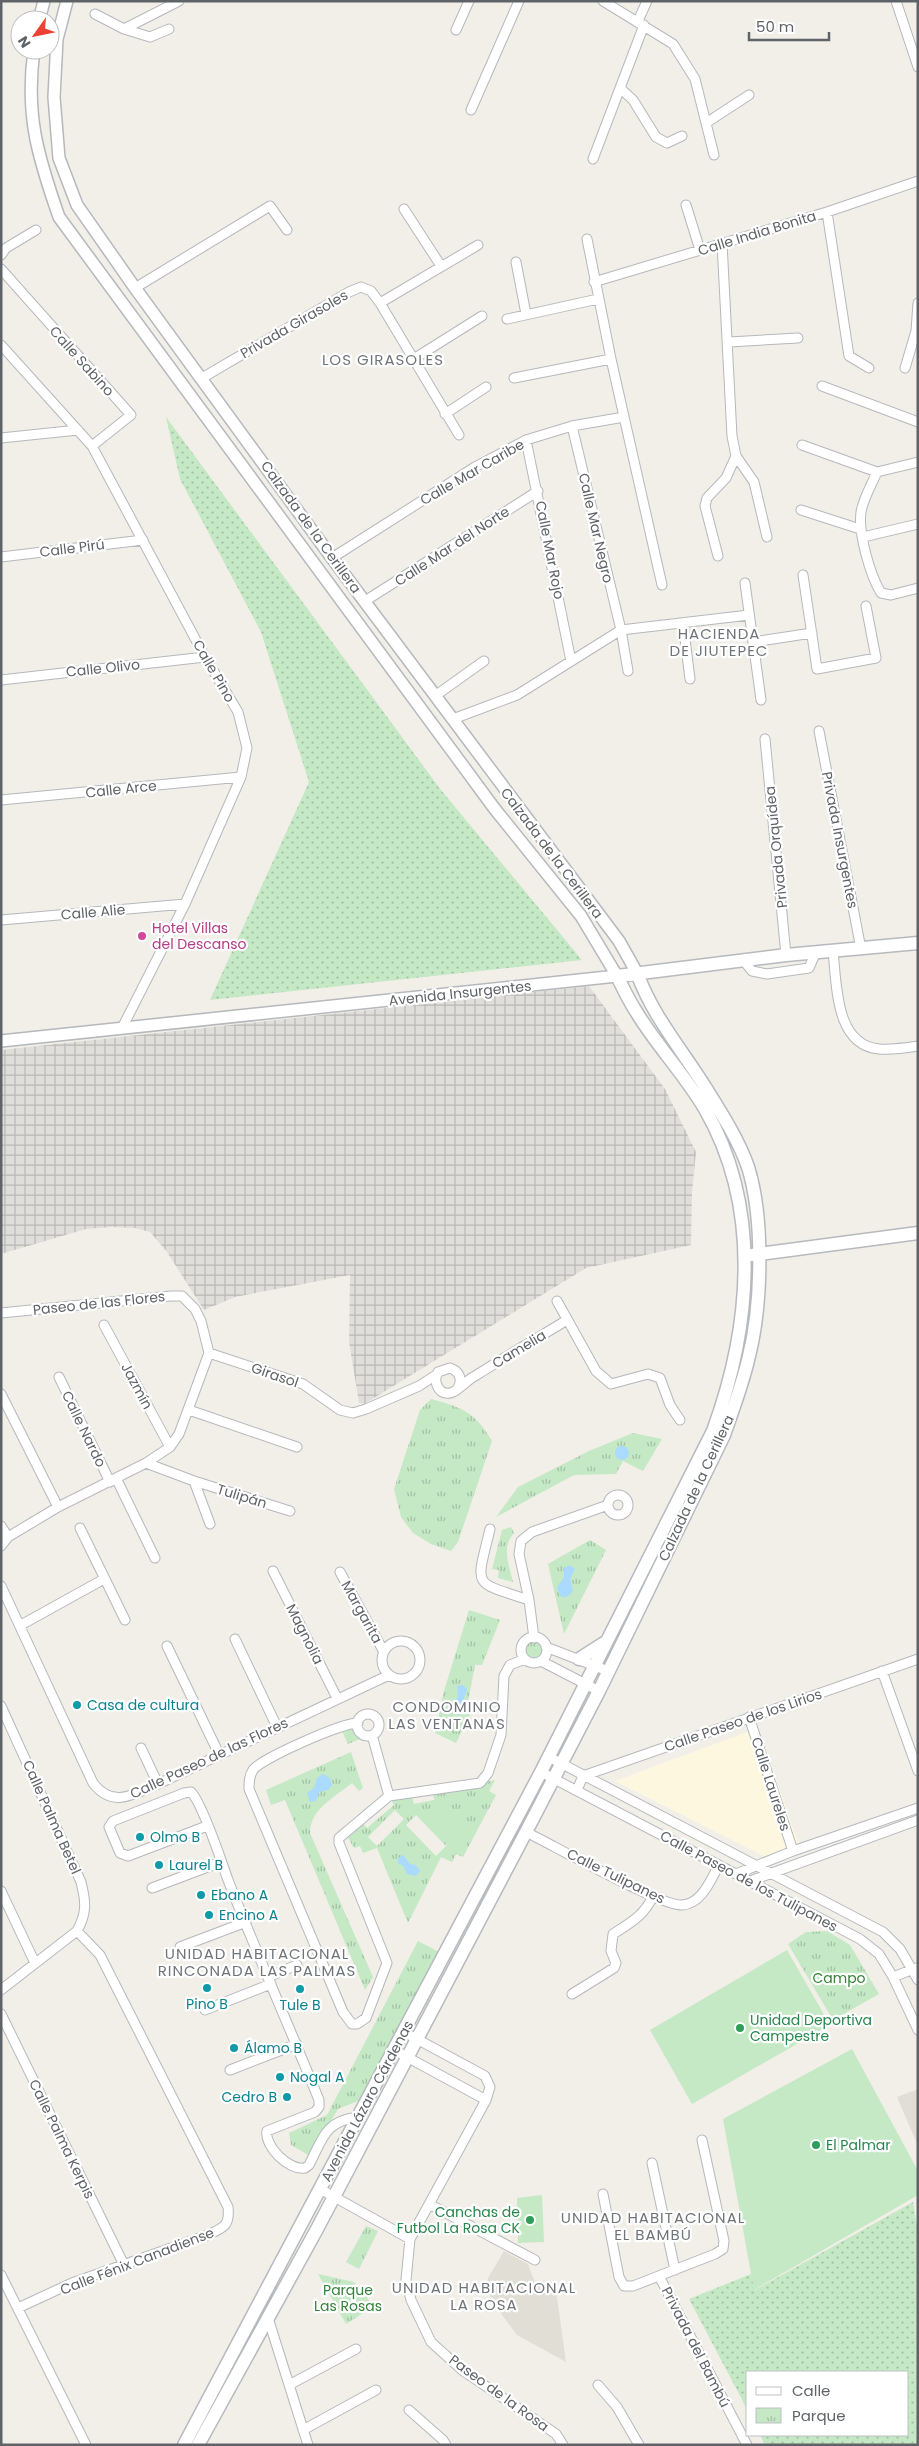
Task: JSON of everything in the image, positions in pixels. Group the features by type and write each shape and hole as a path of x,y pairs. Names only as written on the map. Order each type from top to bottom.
{"main road":[{"name":"Avenida Insurgentes","path":"617,976 786,955 815,954 918,943"},
{"name":"Calzada de la Cerillera","path":"561,1764 599,1691 724,1435 750,1354 751,1309 758,1255 757,1209 744,1157 707,1090 662,1025 644,992 637,973"},
{"name":"Calzada de la Cerillera","path":"549,1757 713,1431 728,1390 751,1309 745,1256 744,1223 733,1172 705,1110 678,1067 637,1013 617,976"},
{"path":"745,1256 918,1233"},
{"path":"579,1659 606,1642"},
{"name":"Avenida Lázaro Cárdenas","path":"184,2445 549,1757"},
{"name":"Avenida Lázaro Cárdenas","path":"202,2442 334,2196 561,1764"}],"street":[{"name":"Calzada de la Cerillera","path":"67,1 57,39 54,97 59,158 77,205 135,288 332,558 619,941 637,973"},
{"path":"124,29 179,1"},
{"path":"456,30 468,1"},
{"path":"471,110 519,1"},
{"path":"603,1 673,44 695,79 714,155"},
{"path":"593,159 620,88 647,1"},
{"path":"896,1 918,67"},
{"path":"95,14 124,29 150,37 169,29"},
{"name":"Calzada de la Cerillera","path":"33,60 30,90 31,121 41,165 60,217 494,808 581,916 617,976"},
{"path":"620,88 633,100 656,138 667,143 682,136"},
{"path":"706,123 749,95"},
{"name":"Calle India Bonita","path":"594,282 827,212 918,181"},
{"path":"686,205 700,250"},
{"path":"135,288 270,206 287,230"},
{"path":"404,209 441,266"},
{"path":"827,212 849,356 870,368"},
{"path":"1,255 6,248 36,230"},
{"path":"587,239 594,282 662,584"},
{"path":"722,244 729,342 732,436 736,456 754,482 767,537"},
{"path":"380,303 478,245"},
{"path":"516,262 526,314"},
{"name":"Calle Sabino","path":"1,268 131,415 92,446"},
{"name":"Privada Girasoles","path":"202,378 349,292 361,287 371,291 380,303 412,360 459,436"},
{"path":"507,319 598,299"},
{"path":"905,368 916,331 918,303"},
{"path":"412,360 482,316"},
{"path":"729,342 798,338"},
{"name":"Calle Pino","path":"1,346 92,446 205,657 238,712 247,748 241,777 185,904 122,1028"},
{"path":"514,378 611,359"},
{"path":"822,386 918,422"},
{"path":"445,414 486,387"},
{"name":"Calle Mar Caribe","path":"332,558 475,467 526,440 572,426 624,416"},
{"name":"Calle Mar Negro","path":"572,426 621,630 628,671"},
{"path":"1,438 78,430"},
{"name":"Calle Mar Rojo","path":"526,440 538,490 571,661"},
{"path":"802,445 878,472 918,462"},
{"path":"718,556 706,506 707,498 726,478 736,456"},
{"path":"878,472 861,510 862,533 874,582 881,593 891,595 918,588"},
{"name":"Calle Mar del Norte","path":"365,602 538,490"},
{"path":"801,510 862,533 918,524"},
{"name":"Calle Pirú","path":"1,556 143,540"},
{"path":"803,576 817,669 876,658 866,606"},
{"path":"745,583 761,700"},
{"path":"453,719 517,695 621,630 750,615"},
{"path":"683,623 690,678"},
{"path":"753,642 812,633"},
{"name":"Calle Olivo","path":"1,680 205,657"},
{"path":"435,696 484,661"},
{"name":"Privada Insurgentes","path":"819,731 861,949"},
{"name":"Privada Orquídea","path":"765,739 786,955"},
{"name":"Calle Arce","path":"1,800 241,777"},
{"name":"Calle Alie","path":"1,920 185,904"},
{"path":"833,952 842,1016 849,1034 867,1047 879,1049 918,1046"},
{"path":"744,961 752,971 766,974 809,968 815,954"},
{"name":"Avenida Insurgentes","path":"1,1041 617,976"},
{"name":"Paseo de las Flores","path":"1,1313 182,1296 195,1310 201,1322 209,1353"},
{"path":"557,1301 596,1371 611,1384 648,1374 660,1378 670,1405 680,1420"},
{"name":"Camelia","path":"458,1388 472,1377 567,1320"},
{"name":"Jazmín","path":"104,1325 170,1447"},
{"path":"1,1546 8,1538 58,1507 146,1463 170,1447 179,1434 189,1410 209,1353"},
{"name":"Girasol","path":"209,1353 303,1384 340,1410 353,1413 366,1410 419,1386 436,1375"},
{"path":"437,1387 436,1375 442,1369 450,1368 459,1375 472,1377"},
{"path":"419,1386 437,1387 447,1393 458,1388 459,1375"},
{"name":"Calle Nardo","path":"59,1377 156,1558"},
{"path":"1,1394 58,1507"},
{"path":"189,1410 297,1447"},
{"name":"Tulipán","path":"146,1463 194,1481 290,1511"},
{"name":"Tulipán","path":"194,1481 210,1524"},
{"path":"534,1638 529,1600 519,1554 521,1541 532,1532 608,1505"},
{"path":"1,1526 8,1538"},
{"path":"80,1528 125,1620"},
{"path":"490,1529 479,1573 482,1581 488,1586 529,1600"},
{"name":"Magnolia","path":"273,1571 337,1698"},
{"name":"Margarita","path":"340,1572 384,1652"},
{"path":"21,1626 104,1579"},
{"name":"Calle Paseo de las Flores","path":"1,1586 93,1783 100,1792 111,1797 127,1797 158,1784 389,1675"},
{"path":"534,1638 542,1640 546,1647 545,1657 541,1661 533,1663 525,1659 522,1648 526,1641 534,1638"},
{"path":"235,1639 277,1727"},
{"name":"Margarita","path":"404,1641 415,1647 420,1658 417,1671 407,1679 394,1678 389,1675 382,1664 384,1652 392,1643 404,1641"},
{"path":"167,1646 219,1754"},
{"path":"546,1647 608,1671"},
{"path":"372,1735 378,1728 376,1718 370,1714 364,1715 358,1723 343,1724 266,1760 253,1769 249,1778 249,1789 343,2012 352,2024 357,2024 366,2018 386,1963 338,1842 342,1834 389,1796 480,1783 488,1773 501,1735 504,1676 510,1665 525,1659"},
{"name":"Calle Paseo de los Lirios","path":"584,1776 918,1659"},
{"path":"541,1661 599,1691"},
{"path":"882,1671 918,1771"},
{"name":"Calle Palma Betel","path":"1,1706 81,1882 86,1903 82,1922 77,1931"},
{"name":"Calle Laureles","path":"749,1718 793,1851"},
{"path":"358,1723 361,1733 372,1735"},
{"path":"372,1735 389,1796"},
{"path":"141,1748 158,1784"},
{"name":"Calle Paseo de los Tulipanes","path":"549,1757 883,1932 915,1968 918,1980"},
{"name":"Calle Paseo de los Tulipanes","path":"541,1772 860,1939 879,1954 893,1977 918,2030"},
{"path":"576,1790 584,1776"},
{"path":"207,1826 128,1856 120,1853 110,1827 113,1821 188,1792 195,1797 207,1826 221,1862 246,1922 269,1980 297,2044 320,2105 315,2112 268,2131 267,2140 278,2155 294,2166 305,2168 309,2165 327,2131 333,2124 342,2119 358,2117"},
{"path":"736,1874 793,1851 918,1808"},
{"path":"750,1881 918,1820"},
{"name":"Calle Tulipanes","path":"526,1832 653,1896 682,1906 699,1899 719,1865"},
{"path":"152,1888 221,1862"},
{"path":"1,1891 35,1963"},
{"path":"572,1994 614,1968 616,1963 611,1943 613,1934 640,1917 647,1910 653,1896"},
{"path":"180,1947 246,1922"},
{"path":"1,1990 77,1931"},
{"name":"Calle Fénix Canadiense","path":"18,2308 72,2283 223,2228 229,2219 228,2207 100,1954 77,1931"},
{"path":"205,2010 297,1965"},
{"path":"893,1977 915,1968"},
{"name":"Calle Palma Kerpis","path":"1,2014 124,2265"},
{"path":"394,2050 486,2100 490,2087 485,2076 404,2032"},
{"path":"230,2070 297,2044"},
{"name":"Paseo de la Rosa","path":"486,2100 410,2239 406,2280 410,2300 431,2342 462,2370 556,2434 564,2445"},
{"path":"603,2194 619,2276 624,2286 633,2286 715,2254 723,2248 724,2241 702,2140"},
{"path":"652,2163 675,2270"},
{"path":"320,2189 410,2239"},
{"path":"429,2204 535,2260"},
{"path":"1,2275 86,2445"},
{"name":"Privada del Bambú","path":"659,2276 747,2445"},
{"path":"268,2318 308,2445"},
{"path":"289,2385 356,2349"},
{"path":"598,2385 617,2407 639,2445"},
{"path":"304,2430 376,2390"},
{"path":"409,2410 446,2443"}],"shaded area":[{"path":"589,986 665,1089 696,1152 692,1192 691,1245 586,1268 364,1404 359,1403 349,1342 350,1275 235,1297 204,1310 167,1252 150,1232 135,1228 86,1229 1,1254 1,1050"},
{"path":"758,1728 801,1851 773,1861 615,1781"},
{"path":"918,2089 918,2146 897,2097"},
{"path":"504,2251 528,2264 536,2286 555,2283 566,2362 517,2335 494,2304 487,2289 488,2278"}],"green space":[{"path":"166,417 441,790 582,960 210,1000 309,782 261,632 180,479"},
{"path":"431,1399 467,1412 480,1424 492,1441 458,1542 451,1551 431,1544 413,1533 401,1517 394,1489 420,1410"},
{"path":"633,1433 662,1439 643,1471 623,1461 616,1474 574,1475 496,1517 518,1487 589,1451"},
{"path":"511,1527 514,1533 508,1544 507,1556 513,1582 498,1578 499,1570 492,1569 502,1530"},
{"path":"590,1540 606,1550 564,1634 548,1564"},
{"path":"469,1610 500,1620 482,1665 475,1665 468,1702 475,1704 456,1743 435,1733 444,1691"},
{"path":"534,1641 540,1644 543,1650 540,1656 534,1659 528,1656 525,1650 528,1644"},
{"path":"355,1727 363,1738 348,1744 342,1731"},
{"path":"351,1752 363,1788 359,1791 352,1783 325,1804 314,1817 310,1833 373,1977 365,1990 285,1800 271,1805 266,1790"},
{"path":"495,1780 489,1791 496,1795 463,1857 456,1854 452,1862 441,1857 408,1923 377,1848 363,1853 360,1846 354,1848 347,1836 362,1822 367,1828 394,1805 391,1799 412,1796 414,1804 434,1800 433,1793","holes":["395,1810 404,1819 377,1846 368,1837","416,1815 446,1846 436,1856 406,1825"]},
{"path":"443,1803 467,1830 451,1844 427,1817"},
{"name":"Campo","path":"827,1931 850,1945 879,1994 833,2020 788,1944 806,1932"},
{"path":"418,1941 441,1953 363,2099 338,2109 310,2156 291,2145 289,2133 327,2115"},
{"name":"Unidad Deportiva Campestre","path":"787,1950 830,2025 692,2104 650,2030"},
{"name":"El Palmar","path":"852,2049 918,2171 918,2195 754,2290 723,2119"},
{"name":"Canchas de Futbol La Rosa CK","path":"542,2195 544,2242 518,2243 517,2198"},
{"path":"913,2202 918,2234 918,2445 765,2445 760,2436 909,2436 909,2371 746,2371 746,2407 689,2299 751,2274 755,2290"},
{"path":"366,2226 378,2231 359,2269 346,2262"},
{"name":"Parque Las Rosas","path":"318,2274 354,2282 374,2306 346,2324"}],"water":[{"path":"619,1446 625,1446 629,1453 625,1460 619,1460 615,1456 615,1450"},
{"path":"569,1565 575,1569 570,1579 573,1590 570,1595 564,1598 560,1595 557,1588 564,1577 564,1569"},
{"path":"463,1685 467,1689 464,1698 467,1704 465,1711 459,1715 450,1710 450,1704 458,1697 457,1686"},
{"path":"323,1774 330,1778 332,1785 328,1790 319,1792 316,1801 310,1802 307,1793 314,1788 317,1778"},
{"path":"403,1855 410,1864 416,1865 420,1871 416,1876 407,1874 403,1866 398,1863 398,1858"}],"place":[{"name":"Hotel Villas del Descanso","path":"142,936"},
{"name":"Casa de cultura","path":"77,1705"},
{"name":"Olmo B","path":"140,1837"},
{"name":"Laurel B","path":"159,1865"},
{"name":"Ebano A","path":"201,1895"},
{"name":"Encino A","path":"209,1915"},
{"name":"Pino B","path":"207,1988"},
{"name":"Tule B","path":"300,1989"},
{"name":"Unidad Deportiva Campestre","path":"740,2028"},
{"name":"Álamo B","path":"234,2048"},
{"name":"Nogal A","path":"280,2077"},
{"name":"Cedro B","path":"287,2097"},
{"name":"El Palmar","path":"816,2145"},
{"name":"Canchas de Futbol La Rosa CK","path":"530,2220"}],"district":[{"name":"LOS GIRASOLES","path":"383,360"},
{"name":"HACIENDA DE JIUTEPEC","path":"719,642"},
{"name":"CONDOMINIO LAS VENTANAS","path":"447,1716"},
{"name":"UNIDAD HABITACIONAL RINCONADA LAS PALMAS","path":"257,1962"},
{"name":"UNIDAD HABITACIONAL EL BAMBÚ","path":"653,2226"},
{"name":"UNIDAD HABITACIONAL LA ROSA","path":"484,2296"}]}
